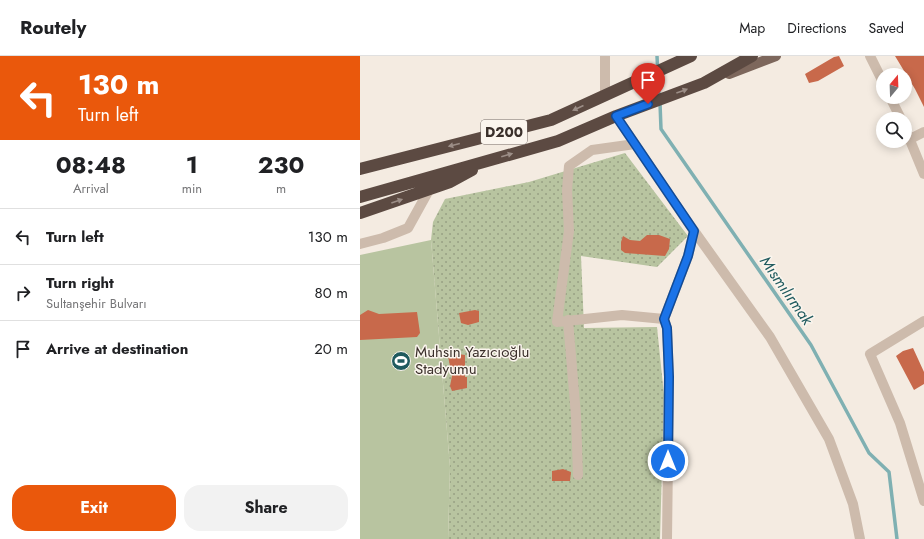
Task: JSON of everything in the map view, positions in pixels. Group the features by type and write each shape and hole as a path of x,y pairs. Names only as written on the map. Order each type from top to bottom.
{"highway":[{"name":"D200","path":"360,169 551,120 627,87 691,56"},
{"name":"D200","path":"360,197 558,141 616,116 704,83 752,56"},
{"path":"360,213 450,182 489,160"},
{"path":"360,165 378,164"}],"main road":[{"path":"704,83 776,56"}],"street":[{"path":"604,56 605,96"},
{"path":"870,56 876,68"},
{"path":"616,116 694,231 770,338 829,439 853,504 860,539"},
{"path":"912,138 924,132"},
{"path":"635,144 592,150 569,166 567,190 569,231 557,322 622,315 664,319"},
{"path":"912,144 924,174"},
{"path":"360,244 383,238 408,228 429,190"},
{"path":"666,539 669,377 667,328 664,319 688,256 694,231"},
{"path":"568,320 576,416 578,475"},
{"path":"924,321 870,354 900,424 924,501"}],"green space":[{"path":"625,153 688,236 657,267 581,256 584,328 657,327 664,395 660,539 448,539 450,467 431,240 433,222 445,199 529,182"},
{"name":"Muhsin Yazıcıoğlu Stadyumu","path":"431,240 450,467 448,539 360,539 360,255"}],"building":[{"path":"839,56 844,66 818,81 809,83 805,74 834,57"},
{"path":"895,56 924,56 924,107 912,84 912,68 902,68"},
{"path":"647,235 659,235 670,239 669,249 665,256 625,253 621,250 623,236 630,240 640,241"},
{"path":"368,310 379,314 417,312 420,333 417,337 360,340 360,315"},
{"path":"475,310 479,311 479,322 468,325 461,323 459,313"},
{"path":"913,348 924,372 924,384 914,390 896,356 903,351"},
{"path":"458,354 465,355 465,377 467,377 467,388 452,391 450,386 452,376 448,356"},
{"path":"563,469 571,472 570,481 552,481 552,471"}],"waterway":[{"name":"Mısmılırmak","path":"657,56 659,97"},
{"name":"Mısmılırmak","path":"660,103 661,129 811,345 869,453 889,472 897,539"}],"place":[{"name":"Muhsin Yazıcıoğlu Stadyumu","path":"401,361"}],"route":[{"path":"648,104 616,116 694,231 688,256 664,319 667,328 669,377 668,461"}]}
